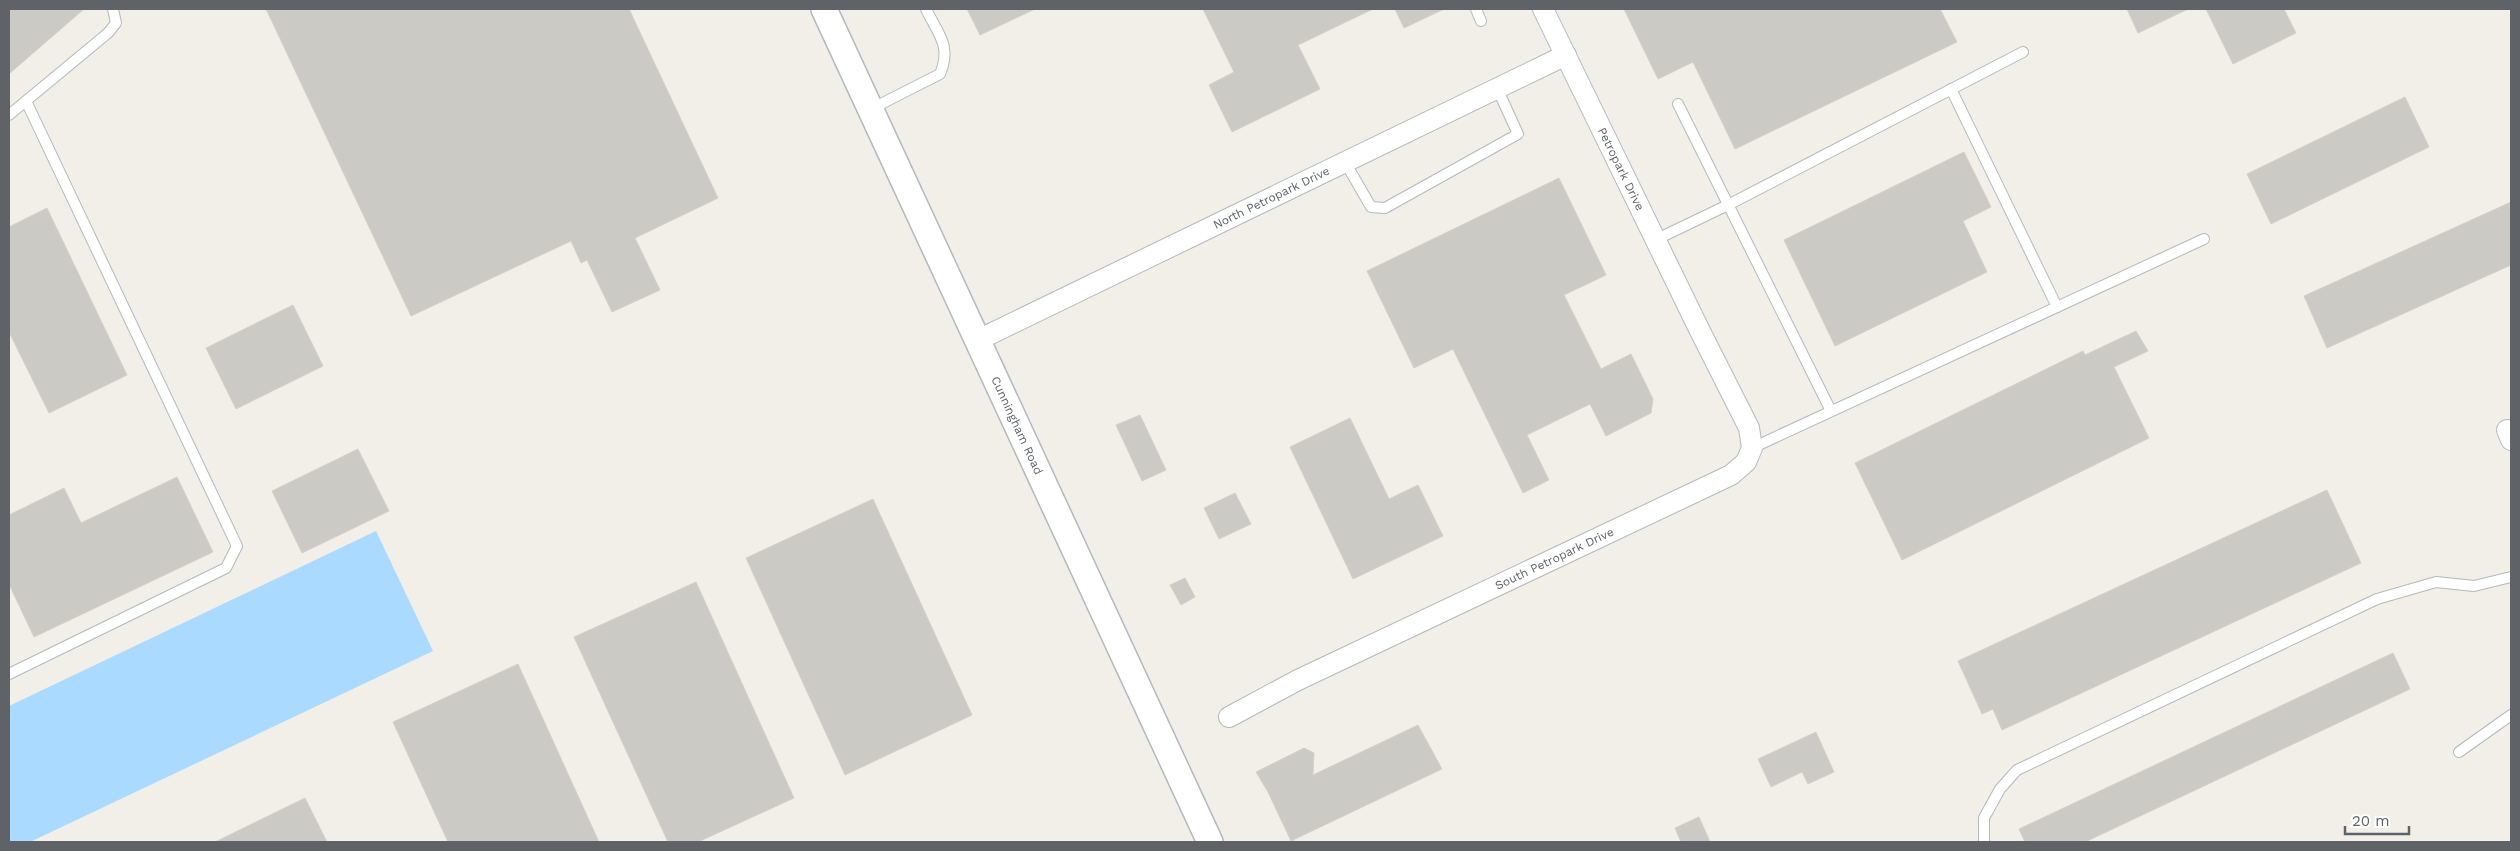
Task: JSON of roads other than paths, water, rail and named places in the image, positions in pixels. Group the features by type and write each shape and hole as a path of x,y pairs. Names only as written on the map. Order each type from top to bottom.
{"street":[{"name":"Cunningham Road","path":"824,9 1210,842"},
{"name":"Petropark Drive","path":"1544,9 1655,240 1749,428 1752,448"},
{"name":"North Petropark Drive","path":"978,340 1566,55"},
{"name":"South Petropark Drive","path":"1229,717 1298,680 1730,475 1746,462 1752,448"}],"lane":[{"path":"9,115 108,33 116,23 113,9"},
{"path":"871,109 940,74 946,60 945,48 926,9"},
{"path":"1476,9 1481,21"},
{"path":"1655,240 1728,206 2023,52"},
{"path":"1345,162 1371,208 1385,208 1518,134 1497,88"},
{"path":"1951,89 2057,307"},
{"path":"9,674 226,568 237,546 26,101"},
{"path":"1678,104 1831,411"},
{"path":"1752,448 2204,239"},
{"path":"1984,842 1984,818 2000,789 2017,770 2377,599 2436,582 2474,586 2511,577"},
{"path":"2459,752 2511,715"}],"water":[{"path":"376,531 433,651 30,842 9,842 9,706"}]}
